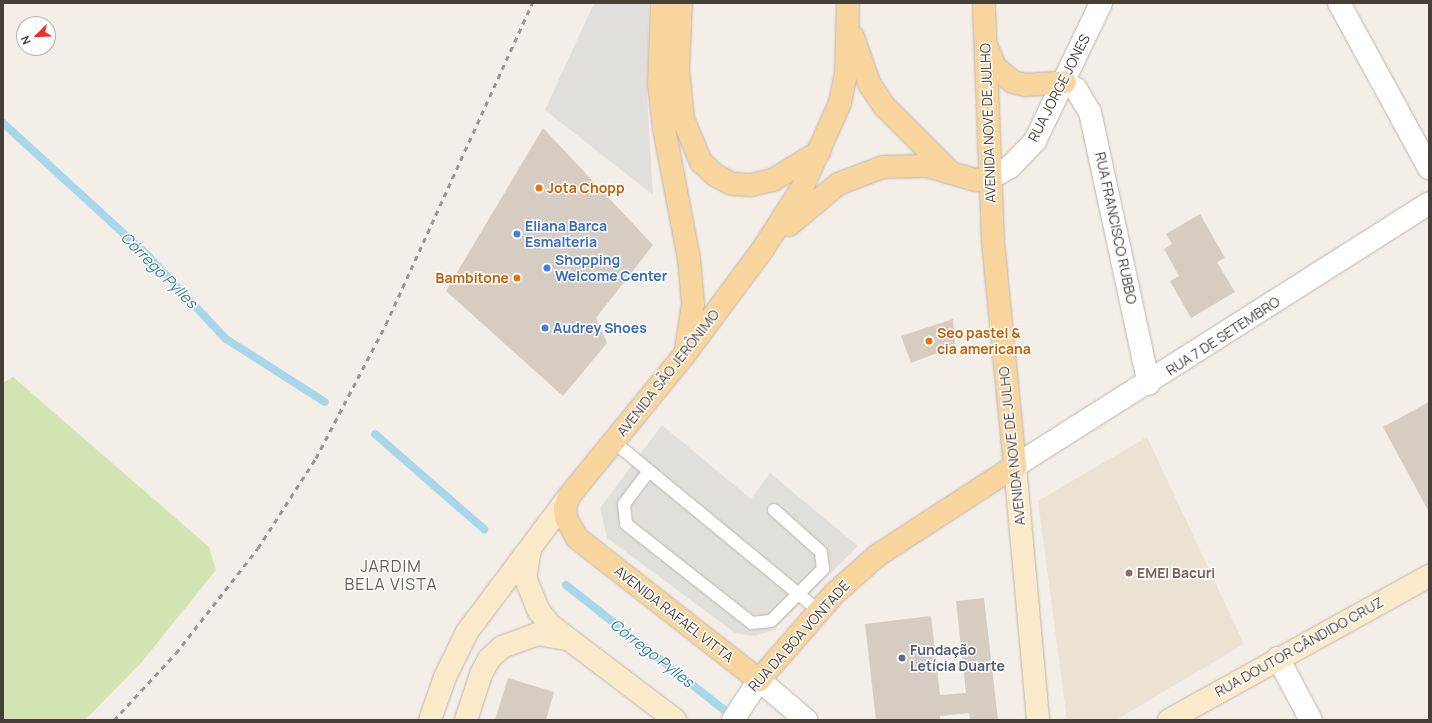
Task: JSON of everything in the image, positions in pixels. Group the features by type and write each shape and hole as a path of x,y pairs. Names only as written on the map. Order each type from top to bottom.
{"main road":[{"path":"662,3 659,84 664,128 689,259 693,304 685,354"},
{"path":"681,3 678,69 683,120 701,162 715,175 732,184 751,185 773,180 820,152"},
{"name":"AVENIDA NOVE DE JULHO","path":"984,3 989,179 998,321 1015,466 1038,720"},
{"path":"848,6 859,58 870,84 884,106 951,173"},
{"name":"AVENIDA SÃO JERÔNIMO","path":"430,720 445,677 467,632 569,496 685,354 763,249 820,152 840,103 846,74 848,6"},
{"path":"985,38 995,67 1013,82 1026,85 1065,82"},
{"path":"763,249 811,203 862,172 905,165 927,166 975,180 989,179"},
{"name":"RUA DA BOA VONTADE","path":"753,686 819,611 878,555 1015,466"},
{"name":"AVENIDA RAFAEL VITTA","path":"569,496 566,518 577,538 753,686"},
{"path":"531,546 526,577 530,594 550,625 675,720"},
{"name":"RUA DOUTOR CÂNDIDO CRUZ","path":"1169,720 1278,658 1429,576"},
{"path":"466,720 481,674 489,659 502,647 537,634 554,634 571,641"}],"street":[{"name":"RUA JORGE JONES","path":"989,179 1010,168 1035,141 1065,82 1101,3"},
{"path":"1338,3 1429,168"},
{"name":"RUA FRANCISCO RUBBO","path":"1065,82 1076,89 1090,112 1150,384"},
{"name":"RUA 7 DE SETEMBRO","path":"1015,466 1150,384 1429,203"},
{"path":"1278,658 1311,720"},
{"name":"RUA DA BOA VONTADE","path":"733,720 753,686"},
{"name":"AVENIDA RAFAEL VITTA","path":"753,686 806,720"}],"lane":[{"path":"614,442 819,611"},
{"path":"649,471 624,504 626,524 752,623 771,622 823,569 821,552 774,510"}],"shaded area":[{"path":"594,3 649,3 647,96 653,195 545,110"},
{"path":"662,425 751,499 770,473 858,546 774,630 755,636 735,633 607,538 600,508"},
{"name":"EMEI Bacuri","path":"1147,437 1244,644 1116,720 1067,720 1038,501"}],"green space":[{"path":"13,377 209,547 216,570 141,663 85,720 3,720 3,383"}],"building":[{"name":"Shopping Welcome Center","path":"543,128 653,245 596,318 607,343 563,396 446,291"},
{"path":"1200,214 1225,258 1217,262 1235,292 1191,318 1170,281 1179,276 1164,249 1172,244 1166,234"},
{"name":"Seo pastel & cia americana","path":"953,319 955,346 911,363 901,336"},
{"path":"1429,402 1429,512 1383,427"},
{"name":"Fundação Letícia Duarte","path":"984,598 998,720 970,720 969,713 940,716 940,720 876,720 865,624 931,616 940,695 966,693 956,601"},
{"path":"508,678 554,692 546,720 495,720"}],"waterway":[{"name":"Córrego Pylles","path":"3,123 149,257 226,339 325,402"},
{"name":"Córrego Pylles","path":"375,434 484,529"},
{"name":"Córrego Pylles","path":"566,585 733,717"}],"railway":[{"path":"114,720 176,653 258,548 316,458 386,324 532,3"}],"place":[{"name":"Jota Chopp","path":"539,188"},
{"name":"Eliana Barca Esmalteria","path":"517,234"},
{"name":"Shopping Welcome Center","path":"547,268"},
{"name":"Bambitone","path":"517,278"},
{"name":"Audrey Shoes","path":"545,328"},
{"name":"Seo pastel & cia americana","path":"929,341"},
{"name":"EMEI Bacuri","path":"1129,573"},
{"name":"Fundação Letícia Duarte","path":"902,658"}],"district":[{"name":"JARDIM BELA VISTA","path":"391,575"}]}
